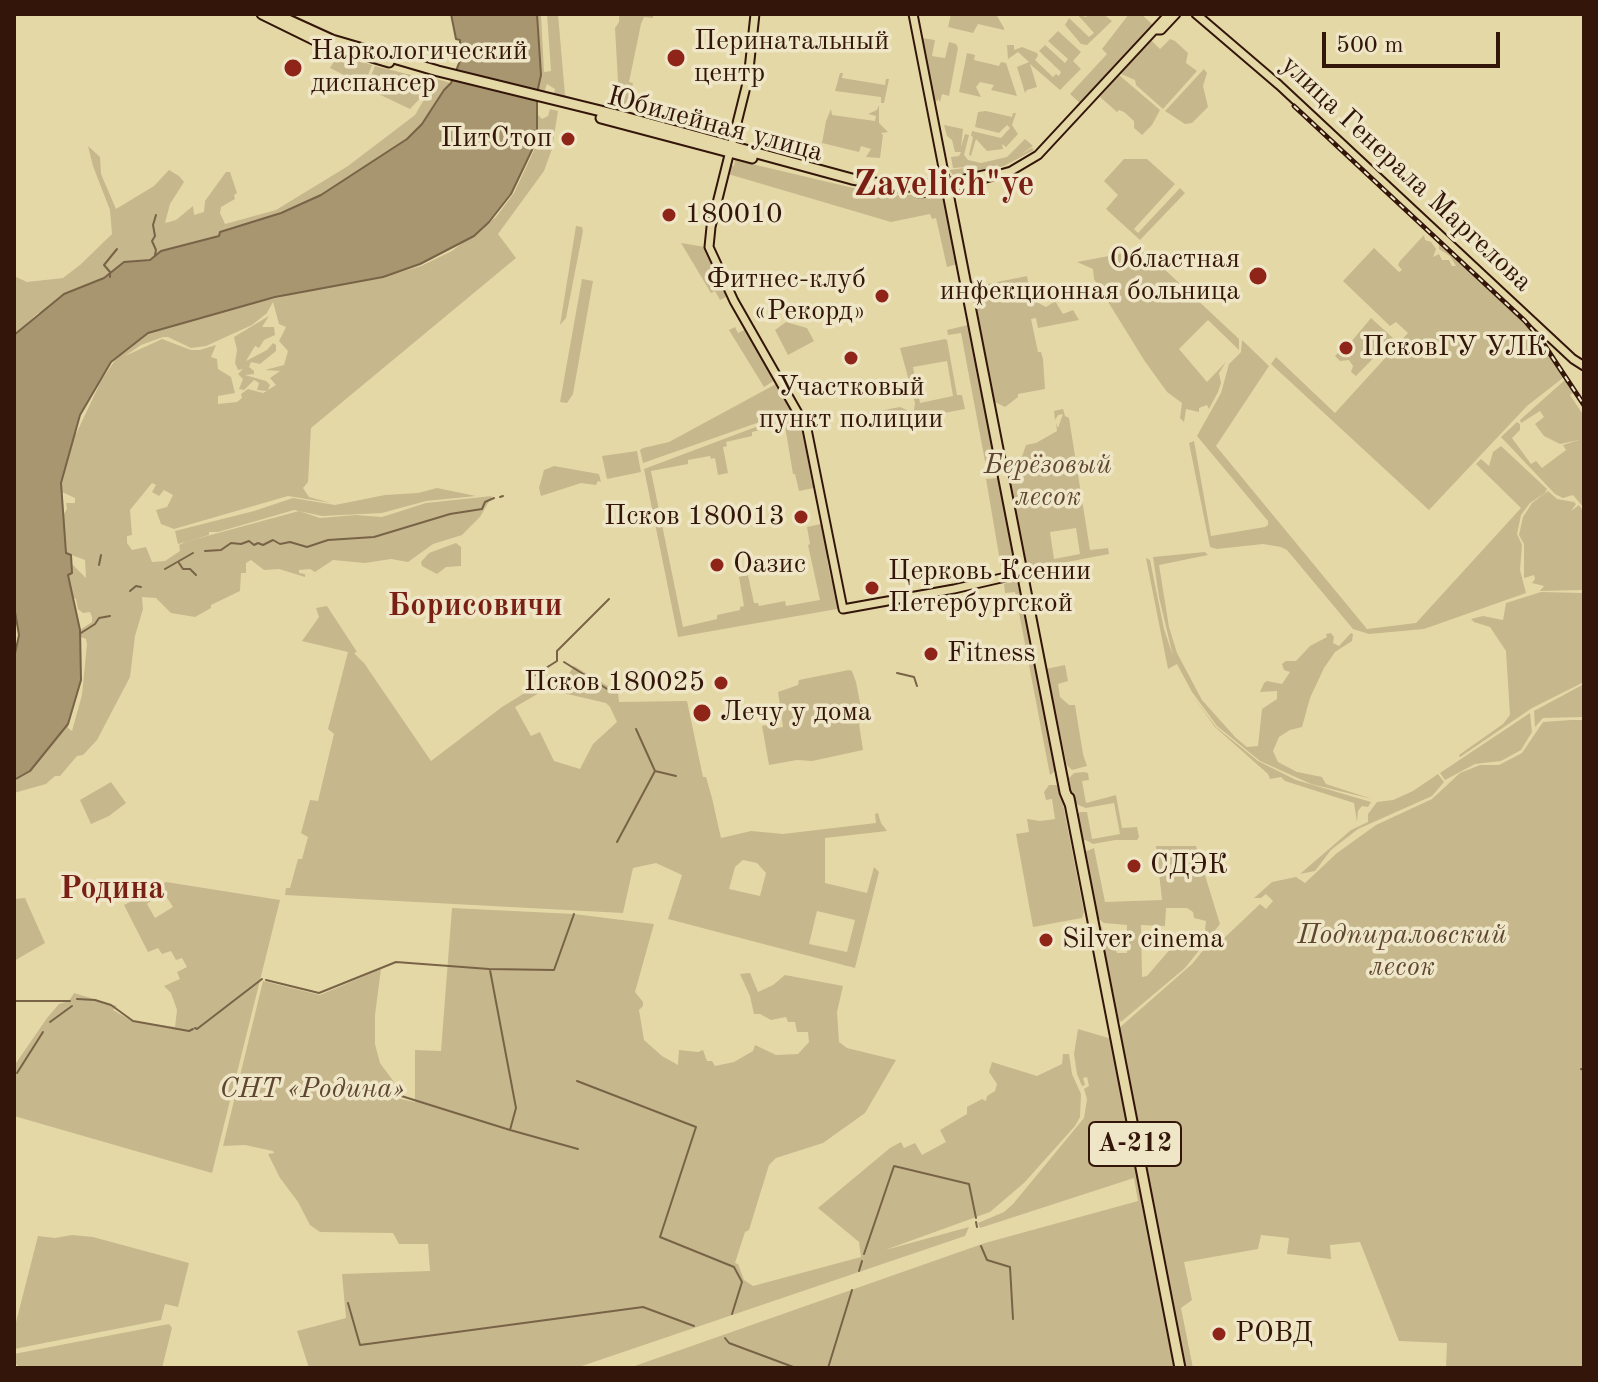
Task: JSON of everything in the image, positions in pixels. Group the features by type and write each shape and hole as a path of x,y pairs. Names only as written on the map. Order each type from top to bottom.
{"highway":[{"path":"262,14 304,32"},
{"path":"275,14 304,32"},
{"name":"Юбилейная улица","path":"304,32 438,73 876,185 947,186"},
{"name":"А-212","path":"947,186 1056,745 1063,759 1180,1368"}],"main road":[{"path":"755,14 748,79 711,227 709,248 734,301 807,429 843,609 1023,573"},
{"path":"913,14 947,186"},
{"name":"Юбилейная улица","path":"1158,30 1169,14"},
{"name":"Юбилейная улица","path":"947,186 995,172 1041,150 1176,14"},
{"name":"улица Генерала Маргелова","path":"1196,14 1279,85 1584,366"}],"green space":[{"path":"537,14 541,15 544,72 551,71 547,14 558,14 565,95 579,100 553,97 555,89 547,84 543,95 537,93 541,75"},
{"path":"619,14 653,14 653,18 644,17 641,24 626,111 612,108 618,82 615,28"},
{"path":"951,14 996,14 1004,30 978,24 973,33 948,27"},
{"path":"1077,14 1086,17 1089,14 1103,14 1112,21 1087,45 1081,44 1065,25 1069,18 1089,37 1094,33"},
{"path":"1129,14 1141,14 1153,25 1080,103 1070,94 1107,54 1102,49"},
{"path":"1058,31 1081,52 1073,61 1081,69 1060,90 1030,64 1037,87 1025,93 1017,67 1029,62 1018,52 1008,59 1007,45 1014,45 1014,50 1022,47 1037,53 1035,60 1053,77 1056,74 1059,76 1061,72 1039,51 1045,45 1065,63 1068,59 1048,41"},
{"path":"922,38 935,40 932,56 945,58 949,42 958,48 949,96 942,94 940,102 938,98 938,101 934,100"},
{"path":"1150,39 1160,49 1170,39 1175,41 1188,53 1186,63 1197,71 1163,109 1136,85 1135,80 1119,73"},
{"path":"967,53 975,55 974,60 999,66 1001,62 1006,63 1017,96 991,90 994,85 980,82 976,87 981,97 959,92"},
{"path":"338,55 372,65 364,85 330,68"},
{"path":"375,66 411,75 400,85 411,77 425,93 410,109 366,88"},
{"path":"1204,69 1207,73 1203,86 1208,107 1192,123 1185,124 1165,111"},
{"path":"840,73 843,73 842,78 885,85 886,79 889,79 884,103 881,103 881,97 835,91"},
{"path":"1119,75 1160,110 1142,135 1134,128 1134,121 1124,112 1117,112 1100,97"},
{"path":"433,78 451,83 422,124 407,139 321,195 251,224 221,232 220,236 161,251 150,260 114,271 45,312 38,313 14,335 14,276 27,282 63,278 112,234 110,210 88,146 100,157 101,174 116,209 154,186 169,170 179,176 184,182 170,204 165,223 176,220 193,206 194,215 204,212 205,201 226,172 230,172 237,193 235,199 221,207 225,224 276,210 348,166 415,115"},
{"path":"879,105 879,123 888,132 881,133 880,158 866,157 871,149 861,146 859,152 822,143 831,109 832,115 875,121 876,116 868,114 877,110"},
{"path":"550,109 558,111 552,149 544,171 498,234 516,258 311,428 308,482 303,488 309,497 331,503 288,496 174,529 161,524 156,510 167,507 173,495 164,490 159,496 152,492 156,485 152,483 130,510 132,535 127,536 127,543 132,550 146,547 152,562 165,561 180,551 179,545 185,542 299,511 320,518 356,515 382,517 426,503 492,496 480,517 462,535 433,544 408,562 391,559 365,563 333,560 315,572 299,570 305,577 279,569 264,570 251,560 246,563 246,573 241,573 240,591 195,617 171,613 156,598 142,597 143,609 135,636 130,677 97,740 83,755 77,756 60,776 55,776 46,784 14,793 14,781 30,771 68,724 72,731 82,695 87,644 80,630 92,622 92,617 90,612 83,613 78,609 73,597 68,575 72,573 72,564 86,578 85,560 66,553 62,517 67,509 66,503 75,503 75,498 62,492 61,483 74,432 76,434 101,381 120,353 148,333 196,318 312,289 383,277 421,266 452,251 496,217 514,193 535,148 538,115 542,119 548,116","holes":["273,302 279,324 286,327 279,341 288,351 284,365 265,370 280,371 270,378 276,385 268,390 270,385 266,381 245,375 254,374 249,367 251,362 260,364 276,351 273,343 267,350 246,361 255,346 259,348 264,340 275,335 274,327 262,327 269,316 234,337 237,350 235,363 238,370 243,369 238,374 243,379 239,389 244,390 254,380 259,383 257,390 267,391 263,393 248,389 237,402 218,404 218,396 235,393 231,377 218,369 217,359 211,357 216,345 191,350 162,339 125,356 141,345 163,337 191,348 206,346 252,325 267,313"]},
{"path":"978,112 1012,117 1016,113 1012,125 1018,134 1006,147 1002,144 1003,149 987,151 976,139 971,156 972,131 1001,138 1010,128 1007,125 999,133 975,127"},
{"path":"944,125 963,129 961,147 965,134 969,135 964,155 968,160 981,163 1007,157 1025,139 1033,146 1020,155 1032,148 1034,150 1004,166 956,178 949,170 981,166 953,168 951,157 959,156 961,152 955,152"},
{"path":"1124,159 1147,159 1175,184 1134,229 1138,233 1180,188 1185,193 1140,240 1106,209 1118,195 1104,181"},
{"path":"735,160 883,195 939,195 946,203 957,264 947,267 936,218 932,219 930,214 891,222 728,174"},
{"path":"576,226 582,227 583,231 566,318 560,325"},
{"path":"1424,235 1425,240 1436,249 1433,257 1439,254 1442,260 1449,260 1452,266 1456,266 1450,256 1439,249 1439,243 1524,321 1564,377 1527,406 1429,510 1271,364 1276,357 1335,413 1408,333 1396,322 1390,326 1343,281 1374,248 1399,272 1402,270 1398,265 1400,261"},
{"path":"681,243 705,247 730,295 720,300 715,291 711,293"},
{"path":"1146,252 1239,339 1239,350 1208,320 1179,349 1207,382 1226,362 1219,373 1221,383 1209,409 1207,405 1199,408 1199,412 1186,409 1184,422 1180,418 1182,403 1167,392 1144,360 1094,279 1093,269 1077,262"},
{"path":"1027,276 1031,299 1046,307 1055,301 1063,314 1073,310 1079,320 1038,328 1036,318 1031,319 1038,352 1041,352 1043,359 1045,389 1018,394 1005,407 991,400 970,281 977,280 978,286"},
{"path":"582,279 593,281 573,394 567,403 560,402"},
{"path":"1371,318 1393,338 1356,376 1351,372 1353,366 1349,360 1340,361 1335,356 1346,348"},
{"path":"786,322 807,328 814,341 788,355 775,330"},
{"path":"971,326 996,457 993,459 996,475 988,477 961,333 948,335 947,330"},
{"path":"735,327 738,333 748,328 775,380 764,387 729,330"},
{"path":"947,340 957,395 962,395 965,409 928,416 928,419 915,422 914,417 865,426 863,414 900,407 914,410 915,403 900,348","holes":["947,361 953,396 920,403 913,367"]},
{"path":"1242,340 1269,366 1216,446 1367,629 1416,623 1521,508 1476,464 1481,459 1489,466 1493,452 1501,446 1547,489 1521,515 1517,534 1522,545 1520,570 1526,593 1424,629 1369,634 1353,629 1287,550 1263,544 1210,547 1189,443 1194,441 1211,536 1268,525 1268,521 1197,436 1221,393 1229,364 1241,352"},
{"path":"1566,379 1574,392 1570,395 1584,416 1584,508 1573,495 1563,498 1555,494 1501,437 1517,422 1520,424 1520,430 1512,438 1531,464 1536,461 1542,468 1566,450 1563,445 1579,440 1560,444 1544,436 1535,424 1544,417 1540,411 1521,423 1520,420"},
{"path":"776,384 791,411 643,463 640,450 643,448 669,442"},
{"name":"Берёзовый лесок","path":"1063,409 1069,418 1090,550 1108,548 1109,554 1030,569 1032,564 1025,565 1007,473 1014,472 1014,467 1019,465 1026,445 1057,431 1056,423 1058,428 1063,414 1055,420 1054,411","holes":["1076,528 1080,554 1054,559 1050,532"]},
{"path":"793,413 802,429 812,483 815,483 831,580 834,580 838,600 837,609 678,637 644,469","holes":["785,426 799,491 814,488 821,524 807,527 820,600 786,606 785,601 759,606 754,603 748,575 739,577 744,606 740,610 683,627 651,471 710,456 711,459 715,458 718,475 728,473 723,447 727,446 726,442 752,436 752,432"]},
{"path":"637,451 641,472 607,479 602,456"},
{"path":"554,466 599,474 601,482 598,481 596,485 581,483 541,496 539,488 544,470"},
{"path":"986,479 1000,480 1010,543 1014,543 1018,570 1006,573 1002,573"},
{"path":"437,488 476,496 426,501 382,513 322,516 294,510 209,532 209,535 178,544 175,531 293,498 335,505"},
{"path":"1548,491 1557,499 1574,502 1576,504 1571,511 1579,505 1584,512 1584,590 1540,591 1544,586 1532,583 1534,575 1524,578 1524,544 1519,535 1523,517 1532,503"},
{"path":"456,543 461,547 461,566 446,567 437,574 422,566 421,562 429,553"},
{"path":"1205,552 1208,555 1159,565 1169,627 1177,653 1202,700 1236,738 1247,747 1258,746 1262,709 1277,699 1277,691 1260,692 1264,683 1282,684 1290,672 1284,670 1282,664 1296,661 1310,646 1327,637 1326,634 1331,633 1333,643 1339,646 1353,634 1352,641 1335,652 1324,668 1310,698 1302,727 1279,737 1273,751 1278,762 1297,772 1322,777 1326,784 1372,799 1311,784 1260,761 1217,726 1192,692 1177,664 1168,669 1146,558 1150,560 1164,629 1173,656 1153,557"},
{"path":"1019,580 1055,764 1055,771 1050,775 1015,592 1005,593 1004,584"},
{"path":"1541,592 1584,593 1584,682 1532,708 1460,757 1510,715 1506,651 1490,627 1471,619 1483,616 1503,620 1506,603"},
{"path":"327,606 357,652 354,653 431,761 502,707 536,686 560,687 574,666 618,692 619,702 687,701 703,777 706,777 721,838 751,831 783,834 876,823 875,814 878,813 887,831 825,838 825,883 867,893 874,867 879,872 855,968 668,919 682,875 656,863 633,868 623,913 285,895 298,859 302,859 308,837 301,833 310,800 318,801 334,734 328,729 348,652 302,641 319,617 316,608","holes":["550,690 606,703 617,722 593,744 580,769 554,761 540,732 531,736 515,707","743,860 757,863 766,873 760,896 729,889 735,867","817,911 855,920 847,952 809,944"]},
{"path":"1065,665 1068,681 1058,684 1060,697 1069,705 1075,705 1087,766 1072,770 1067,765 1046,669"},
{"path":"849,670 856,682 863,718 859,724 863,750 812,761 769,765 762,726 776,723 777,728 783,727 778,692 798,685 799,680"},
{"path":"1584,684 1584,717 1543,718 1535,727 1534,711"},
{"path":"1191,694 1216,727 1258,761 1296,780 1371,802 1368,807 1362,806 1358,811 1357,822 1354,803 1285,781 1281,777 1270,779 1215,727"},
{"path":"1530,713 1532,732 1521,750 1501,761 1475,764 1445,780 1440,773"},
{"name":"Подпираловский лесок","path":"1584,720 1584,1368 1446,1368 1447,1343 1399,1341 1360,1242 1330,1245 1331,1259 1287,1254 1289,1238 1261,1235 1258,1249 1184,1262 1192,1300 1181,1308 1193,1368 1182,1368 1118,1029 1192,964 1214,937 1219,943 1260,904 1266,909 1273,901 1266,894 1254,898 1272,882 1296,877 1305,883 1337,853 1376,825 1432,799 1460,773 1480,765 1499,765 1522,753 1543,722"},
{"path":"1074,773 1088,773 1089,780 1082,781 1086,803 1116,795 1122,828 1137,827 1137,840 1093,844 1086,840 1080,842 1075,817 1080,812 1087,812 1092,839 1120,834 1114,803 1086,808 1073,803 1069,778"},
{"path":"1438,774 1444,782 1432,796 1358,829 1331,850 1315,871 1300,874 1351,830 1368,822 1368,814 1377,802 1393,800 1413,791"},
{"path":"111,782 126,803 109,816 91,824 80,800"},
{"path":"1049,785 1057,785 1061,794 1084,912 1082,918 1033,927 1016,834 1029,832 1027,819 1055,819 1052,799 1046,800 1044,792"},
{"path":"1156,846 1196,846 1220,924 1185,968 1122,1021 1116,1022 1097,924 1102,927 1106,943 1114,945 1117,953 1127,953 1127,925 1104,923 1095,916 1084,852 1094,848 1105,902 1162,900","holes":["1166,908 1187,908 1193,912 1194,918 1206,921 1204,940 1196,947 1172,947 1147,976 1142,977 1141,925 1165,926"]},
{"name":"СНТ «Родина»","path":"166,882 280,900 212,1173 14,1116 14,1066 47,1018 59,1004 69,1001 74,993 117,1006 113,1010 132,1021 175,1027 177,1010 171,993 164,986 180,979 177,972 187,967 182,958 176,960 171,951 162,954 158,948 148,952 124,905 149,892 152,900 147,904 155,918 173,907 164,893 153,888"},
{"path":"25,898 45,943 14,961 14,899"},
{"path":"452,908 574,914 654,924 635,992 643,1002 639,1010 644,1040 678,1065 679,1050 703,1050 707,1061 712,1061 715,1066 734,1062 753,1051 755,1045 776,1055 798,1054 809,1042 808,1032 797,1032 795,1022 788,1022 786,1017 771,1020 754,1014 740,974 750,973 758,992 785,975 843,986 837,1012 839,1042 847,1048 896,1060 865,1113 823,1143 776,1158 769,1165 749,1230 745,1232 735,1263 744,1280 753,1286 861,1257 859,1242 818,1208 901,1142 904,1148 915,1143 922,1155 946,1142 940,1130 967,1114 967,1107 982,1099 986,1101 987,1096 995,1091 997,1084 989,1072 992,1062 1037,1076 1062,1064 1063,1054 1069,1054 1072,1074 1081,1094 1080,1117 1024,1183 990,1212 885,1250 969,1227 965,1236 576,1368 309,1368 297,1331 346,1318 342,1274 430,1271 428,1244 399,1244 393,1233 320,1232 310,1225 280,1178 268,1154 273,1151 245,1145 223,1146 263,981 320,995 381,969 375,1044 380,1063 394,1082 395,1093 400,1099 415,1102 415,1050 441,1051"},
{"path":"1078,1029 1112,1039 1178,1368 629,1368 985,1243 1138,1201 1134,1178 980,1228 978,1223 1004,1212 1013,1204 1084,1118 1087,1099 1084,1089 1089,1086 1087,1077 1083,1078 1085,1085 1082,1086 1077,1074 1074,1054"},
{"path":"72,1235 93,1237 189,1263 178,1307 165,1304 161,1320 14,1349 14,1330 38,1236 55,1238"},
{"path":"169,1324 172,1328 162,1368 22,1368 14,1363 14,1354"}],"shaded area":[{"path":"451,14 537,14 541,75 537,93 537,129 532,150 511,194 474,236 420,264 383,277 275,297 148,333 111,362 80,415 61,483 66,553 71,555 72,573 68,575 80,630 81,680 68,724 30,771 14,780 14,658 19,635 14,606 14,335 64,294 104,278 124,262 150,260 161,251 219,236 220,232 281,213 321,195 407,139 422,124 451,83 460,61 460,40 456,39"}],"waterway":[{"path":"537,132 550,136"},
{"path":"155,255 152,241 156,215"},
{"path":"110,277 104,265 117,249"},
{"path":"205,551 221,550 231,543 249,541 254,545 273,540 280,544 290,542 307,547 328,540 374,537 450,514 482,509 485,502 494,498"},
{"path":"165,569 193,553"},
{"path":"99,565 101,555"},
{"path":"179,563 183,569 190,569 196,575"},
{"path":"130,591 136,586 141,587"},
{"path":"527,680 557,661 557,651 609,599"},
{"path":"81,633 99,618 110,616"},
{"path":"564,662 612,692"},
{"path":"897,673 914,677 917,686"},
{"path":"636,729 655,771 676,776"},
{"path":"617,842 655,771"},
{"path":"266,980 319,993 396,962 554,970 574,914"},
{"path":"395,1094 510,1130 516,1108 490,970"},
{"path":"195,1028 262,979"},
{"path":"77,999 111,1005 133,1021 189,1031 193,1029"},
{"path":"14,1001 70,1001"},
{"path":"50,1022 72,1006"},
{"path":"17,1073 43,1032"},
{"path":"14,1081 15,1076"},
{"path":"577,1081 696,1127 660,1237 734,1267 742,1282 732,1314"},
{"path":"510,1130 578,1149"},
{"path":"864,1254 894,1166 969,1184 976,1218"},
{"path":"976,1222 977,1227"},
{"path":"981,1246 987,1260 1010,1267 1013,1319"},
{"path":"859,1271 862,1261"},
{"path":"828,1368 852,1290"},
{"path":"348,1303 360,1345 643,1307 694,1326"},
{"path":"725,1338 729,1343 796,1368"}],"railway":[{"path":"1294,106 1525,321 1584,405"}],"place":[{"name":"Перинатальный центр","path":"676,58"},
{"name":"Наркологический диспансер","path":"293,68"},
{"name":"ПитСтоп","path":"568,139"},
{"name":"180010","path":"669,215"},
{"name":"Областная инфекционная больница","path":"1258,276"},
{"name":"Фитнес-клуб «Рекорд»","path":"882,296"},
{"name":"ПсковГУ УЛК","path":"1346,348"},
{"name":"Участковый пункт полиции","path":"851,358"},
{"name":"Псков 180013","path":"801,517"},
{"name":"Оазис","path":"717,565"},
{"name":"Церковь Ксении Петербургской","path":"872,588"},
{"name":"Fitness","path":"931,654"},
{"name":"Псков 180025","path":"721,683"},
{"name":"Лечу у дома","path":"702,713"},
{"name":"СДЭК","path":"1134,866"},
{"name":"Silver cinema","path":"1046,940"},
{"name":"РОВД","path":"1219,1334"}],"district":[{"name":"Zavelich\"ye","path":"944,186"},
{"name":"Борисовичи","path":"475,607"},
{"name":"Родина","path":"112,890"}]}
